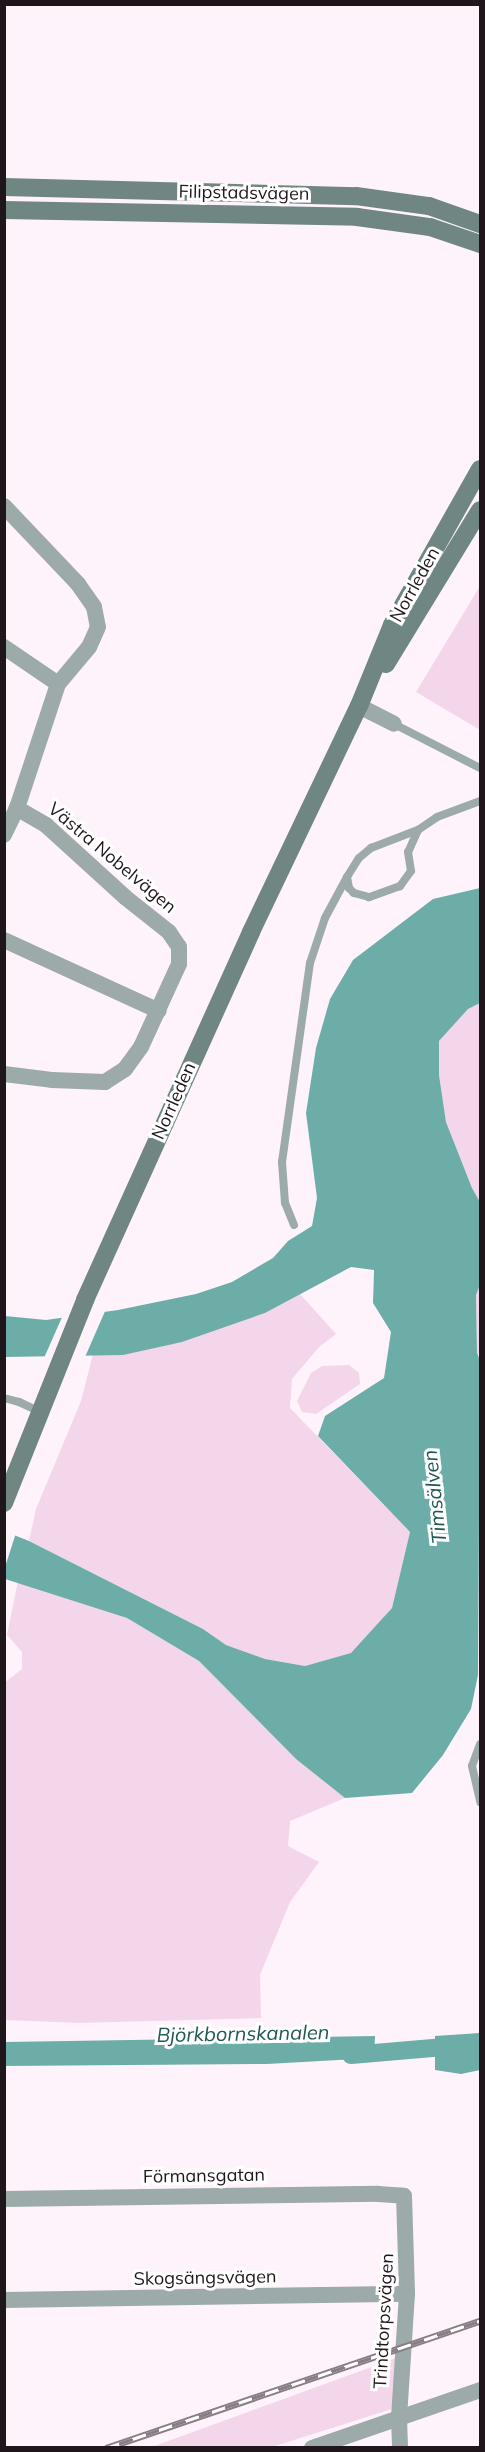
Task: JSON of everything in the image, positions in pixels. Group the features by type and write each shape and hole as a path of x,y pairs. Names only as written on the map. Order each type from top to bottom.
{"street":[{"name":"Filipstadsvägen","path":"4,187 356,196 429,206 480,224"},
{"name":"Filipstadsvägen","path":"4,210 357,217 430,227 480,244"},
{"name":"Norrleden","path":"4,1503 85,1300 255,921 359,706 392,625 480,469"},
{"path":"4,506 78,584 94,608 98,627 89,647 58,684 4,647"},
{"name":"Norrleden","path":"359,706 480,510"},
{"name":"Västra Nobelvägen","path":"4,835 17,808 58,684"},
{"path":"359,706 394,724"},
{"name":"Västra Nobelvägen","path":"4,1074 52,1080 105,1082 124,1069 141,1047 179,964 179,947 170,932 46,825 17,808"},
{"path":"4,940 159,1011"},
{"name":"Förmansgatan","path":"4,2199 343,2194 404,2196"},
{"name":"Trindtorpsvägen","path":"400,2448 399,2418 407,2294 404,2196"},
{"name":"Skogsängsvägen","path":"4,2300 407,2294"},
{"path":"312,2448 480,2390"}],"lane":[{"path":"394,724 480,768"},
{"path":"294,1225 285,1203 282,1162 310,963 325,918 358,858 371,848 418,830 437,817 480,801"},
{"path":"347,877 349,888 354,894 369,897 400,886 411,871 408,852 418,830"},
{"path":"4,1398 40,1412"},
{"path":"480,1744 472,1766 480,1802"}],"shaded area":[{"path":"480,586 480,730 416,692"},
{"path":"480,1003 480,1202 472,1188 446,1122 439,1075 439,1041 468,1009"},
{"path":"480,1285 480,1354 477,1352 476,1295"},
{"path":"300,1294 336,1334 319,1347 292,1379 290,1408 410,1532 392,1608 352,1653 305,1666 265,1659 226,1645 203,1629 29,1541 36,1509 81,1401 93,1354 182,1342 265,1313"},
{"path":"349,1365 359,1373 360,1384 316,1414 302,1412 297,1401 311,1373 322,1366"},
{"path":"18,1581 127,1618 199,1661 296,1759 345,1798 290,1821 288,1846 319,1862 290,1902 260,1975 261,2018 79,2023 5,2020 4,1683 22,1669 22,1652 7,1635"},
{"path":"396,2358 395,2408 272,2447 149,2448"}],"water":[{"name":"Timsälven","path":"480,888 480,1003 468,1009 439,1041 439,1075 446,1122 472,1188 480,1202 480,1285 476,1295 477,1352 480,1361 478,1675 471,1709 443,1755 412,1793 345,1798 296,1759 199,1661 127,1618 5,1579 4,1531 29,1541 203,1629 226,1645 265,1659 305,1666 351,1653 392,1608 410,1532 318,1436 325,1416 384,1378 391,1332 373,1303 374,1270 351,1267 265,1313 182,1342 123,1355 5,1357 5,1316 46,1320 118,1310 196,1294 232,1282 273,1258 288,1241 312,1226 317,1198 306,1113 316,1048 330,999 353,960 433,899"},
{"path":"480,2033 480,2070 461,2074 435,2070 435,2036"},
{"path":"375,2036 374,2058 267,2064 5,2066 5,2042"}],"pier":[{"path":"106,1309 85,1357 44,1358 63,1315"},
{"path":"4,1528 16,1533 5,1567 4,1567"}],"waterway":[{"name":"Björkbornskanalen","path":"351,2055 480,2044"}],"railway":[{"path":"106,2448 480,2321"}]}
